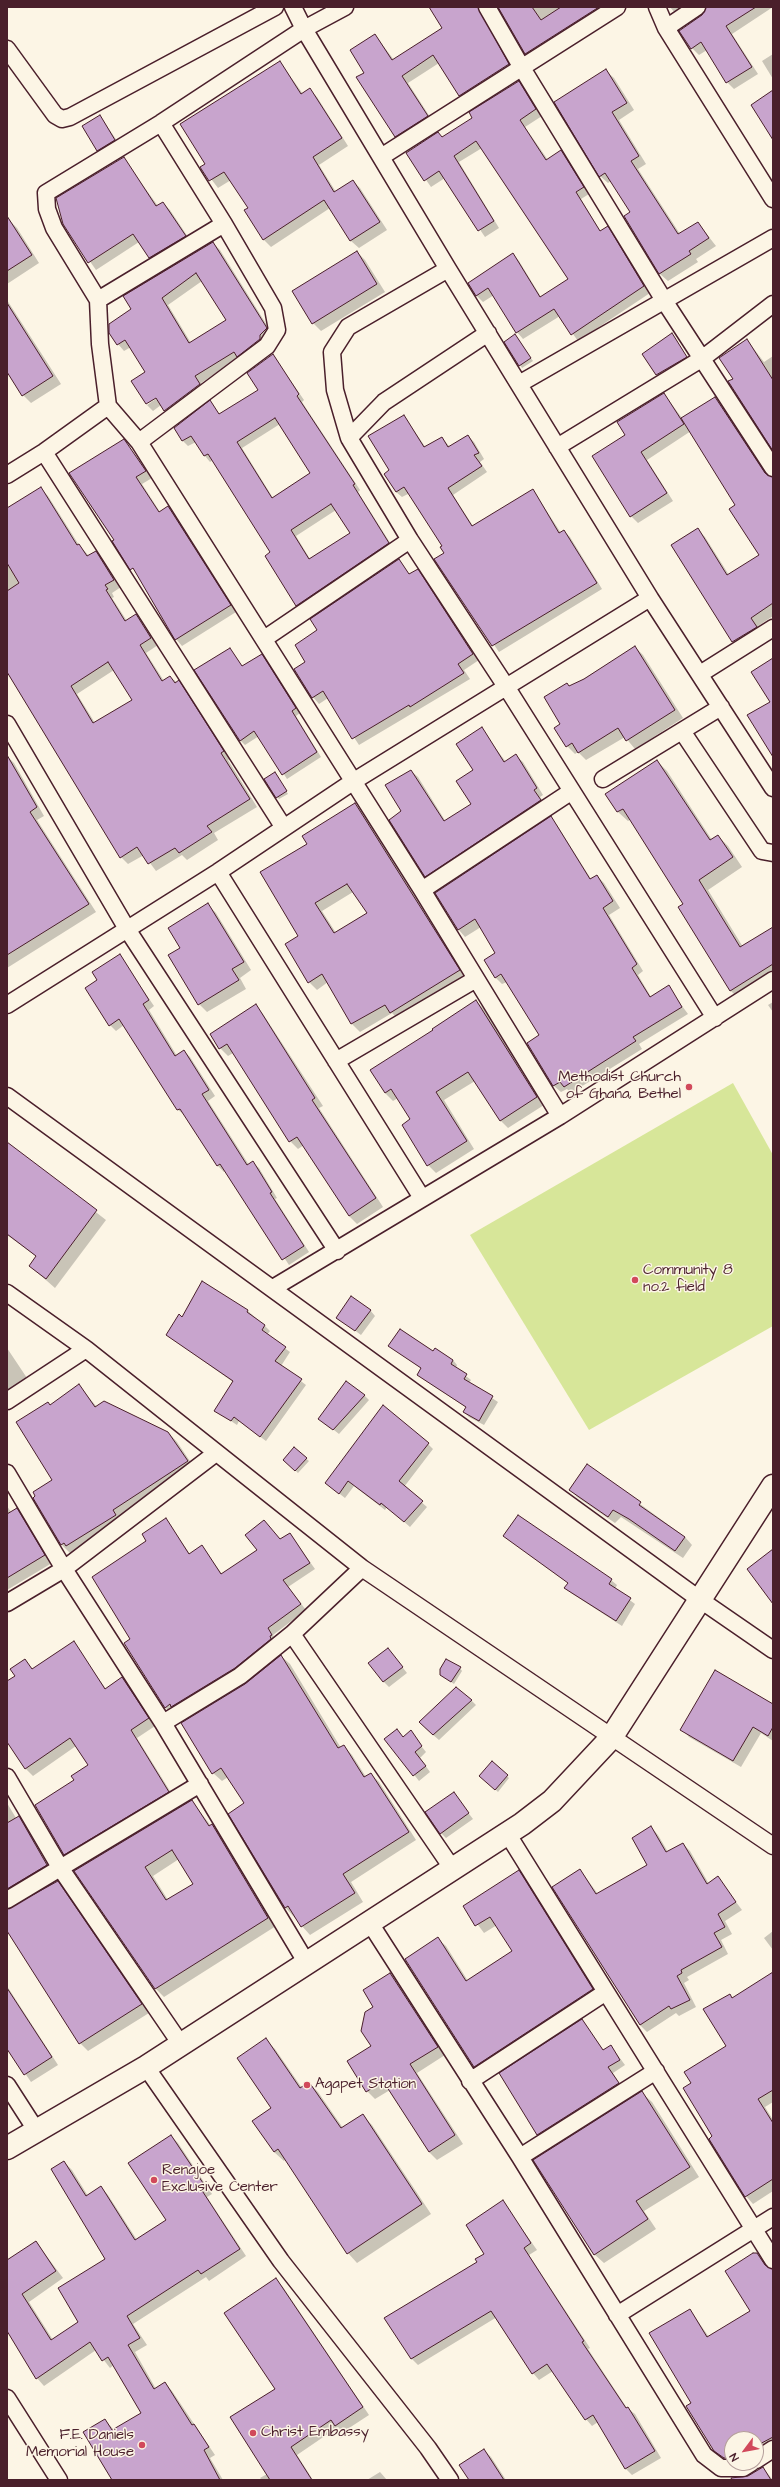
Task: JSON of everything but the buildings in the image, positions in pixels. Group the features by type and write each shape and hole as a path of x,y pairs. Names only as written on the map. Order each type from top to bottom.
{"street":[{"path":"7,49 55,115 62,119 70,118 275,7"},
{"path":"293,7 304,29 557,447 650,598 773,788"},
{"path":"345,7 304,29 161,123 46,193 47,209 54,228 98,300 100,344 108,406 139,442 422,890 560,1116"},
{"path":"487,7 522,68 665,302 703,358 773,468"},
{"path":"381,157 617,7"},
{"path":"657,7 666,28 773,199"},
{"path":"666,28 697,7"},
{"path":"139,442 266,346 277,330 273,308 224,224 161,123"},
{"path":"98,300 224,224"},
{"path":"519,384 665,302 773,238"},
{"path":"448,269 348,327 332,352 335,390 349,438 410,540 507,688 715,1018"},
{"path":"557,447 703,358 773,304"},
{"path":"349,438 384,402 488,333"},
{"path":"7,475 44,452 108,406"},
{"path":"44,452 284,828"},
{"path":"264,639 410,540"},
{"path":"7,1005 218,872 354,782 650,598"},
{"path":"700,674 773,628"},
{"path":"603,779 721,707"},
{"path":"7,724 127,929 337,1250"},
{"path":"682,731 762,851 773,853"},
{"path":"422,890 572,791"},
{"path":"218,872 422,1198"},
{"path":"336,1060 476,979"},
{"path":"273,1288 560,1116 773,980"},
{"path":"7,1096 699,1598 773,1650"},
{"path":"7,1293 86,1349 362,1568 773,1846"},
{"path":"7,1401 86,1349"},
{"path":"7,1603 64,1569 216,1453"},
{"path":"7,1473 64,1569 163,1723 306,1962"},
{"path":"7,2148 146,2067 180,2043 306,1962 370,1923 552,1802 612,1738 699,1598 773,1486"},
{"path":"163,1723 240,1676 292,1634 362,1568"},
{"path":"292,1634 452,1868"},
{"path":"7,1777 61,1869 180,2043"},
{"path":"7,1900 61,1869 200,1784"},
{"path":"507,1833 773,2260"},
{"path":"370,1923 520,2157 704,2456 721,2468 724,2468"},
{"path":"470,2081 606,1992"},
{"path":"146,2067 281,2260 428,2448 450,2480"},
{"path":"520,2157 656,2071"},
{"path":"7,2085 36,2130"},
{"path":"617,2315 773,2217"},
{"path":"7,2398 59,2480"},
{"path":"764,2455 773,2449"}],"green space":[{"name":"Community 8 no.2 field","path":"733,1083 773,1155 773,1326 589,1430 470,1235"}],"place":[{"name":"Methodist Church of Ghana, Bethel","path":"689,1087"},
{"name":"Community 8 no.2 field","path":"635,1280"},
{"name":"Agapet Station","path":"307,2085"},
{"name":"Renajoe Exclusive Center","path":"154,2180"},
{"name":"Christ Embassy","path":"253,2433"},
{"name":"F.E. Daniels Memorial House","path":"142,2445"}]}
